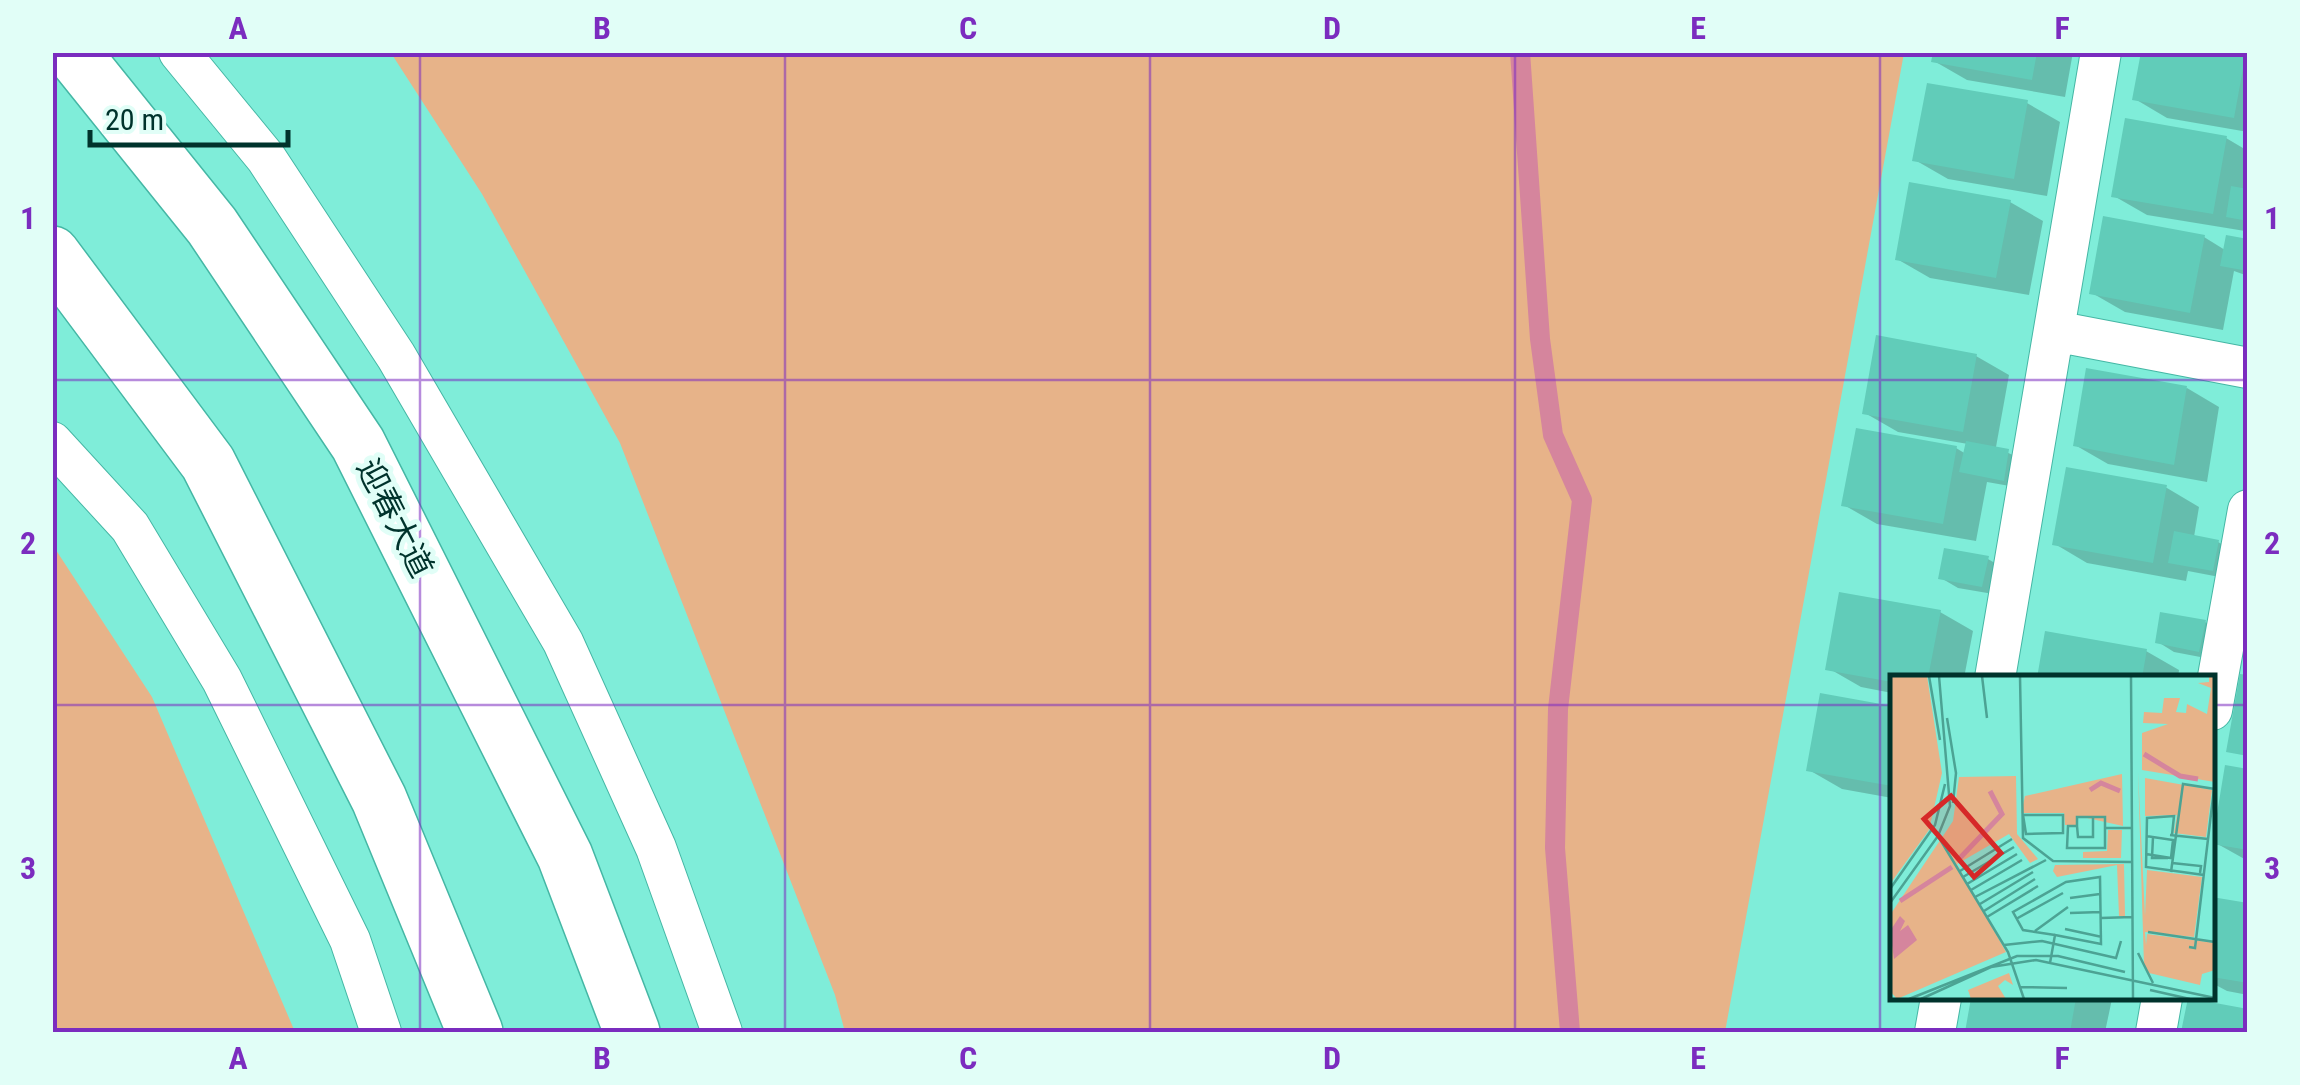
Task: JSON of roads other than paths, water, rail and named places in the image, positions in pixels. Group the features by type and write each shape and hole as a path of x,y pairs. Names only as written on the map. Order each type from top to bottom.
{"main road":[{"name":"迎春大道","path":"72,52 212,226 358,444 565,856 632,1032"},
{"path":"52,254 208,463 379,799 475,1032"}],"lane":[{"path":"180,52 266,158 396,356 563,642 656,848 722,1032"},
{"path":"1997,675 2101,52"},
{"path":"2054,332 2248,368"},
{"path":"52,442 130,527 222,680 350,940 381,1032"},
{"path":"2215,693 2248,510"},
{"path":"1935,1032 1941,1000"},
{"path":"2156,1032 2162,1000"}],"waterway":[{"path":"1520,52 1540,339 1553,435 1582,500 1558,709 1555,848 1570,1032"}]}
